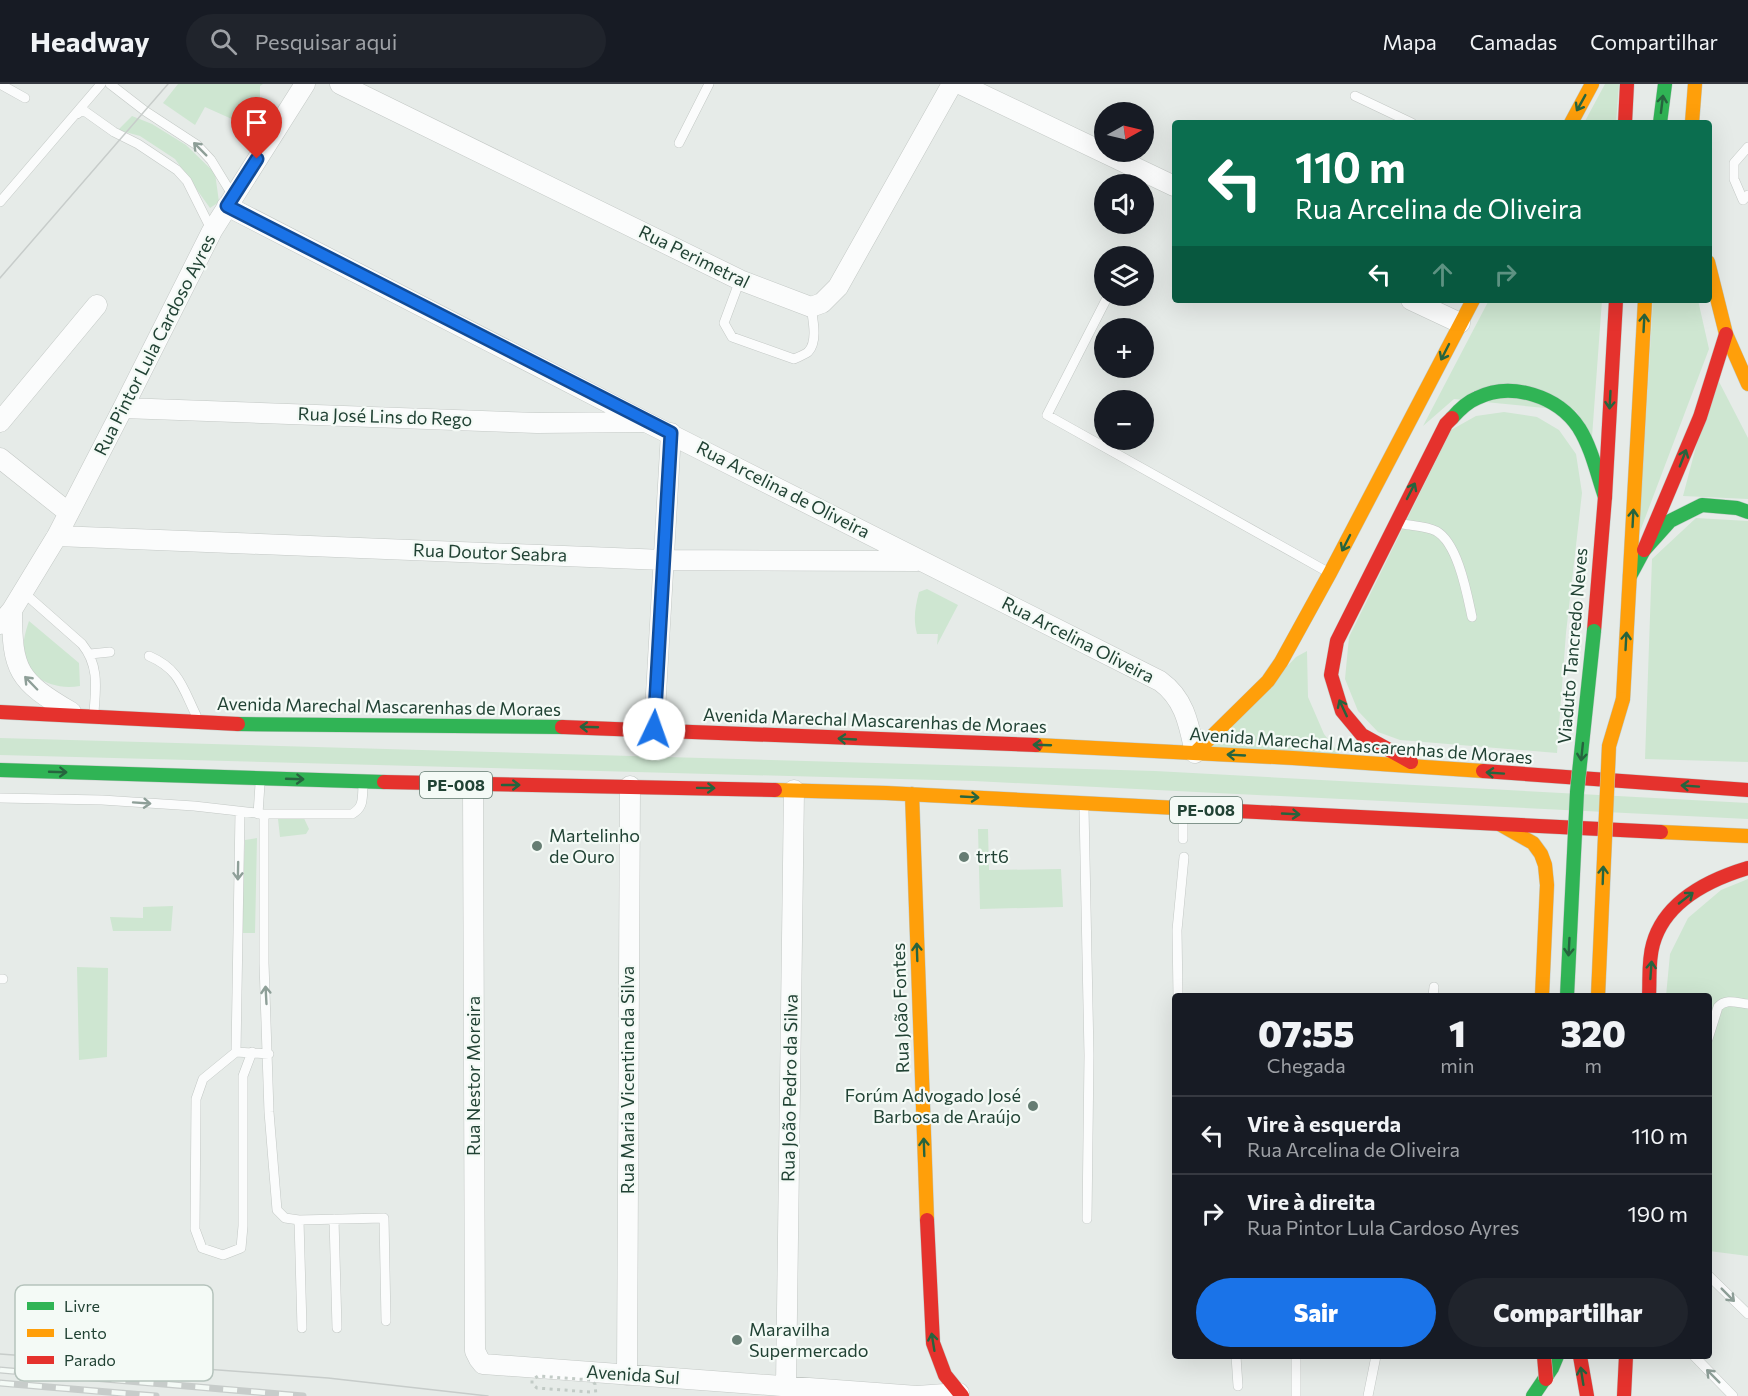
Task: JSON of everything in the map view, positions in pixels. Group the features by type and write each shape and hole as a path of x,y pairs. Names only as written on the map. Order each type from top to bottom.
{"main road":[{"path":"1573,120 1592,84"},
{"path":"1625,120 1627,84"},
{"path":"1660,120 1665,84"},
{"path":"1692,120 1697,87"},
{"path":"1712,278 1726,334 1748,384"},
{"path":"1195,753 1268,681 1292,644 1471,303"},
{"name":"Viaduto Tancredo Neves","path":"1567,993 1577,792 1600,563 1616,303"},
{"path":"1623,745 1623,699 1645,303"},
{"path":"1629,578 1644,550 1675,479 1716,374 1726,334"},
{"path":"1420,767 1362,735 1342,711 1331,675 1337,641 1446,424 1460,409 1478,397 1504,391 1531,394 1547,400 1564,411 1578,427 1605,497"},
{"path":"1644,550 1670,521 1702,505 1737,508 1748,512"},
{"path":"1590,844 1596,705 1594,631"},
{"path":"1598,993 1608,746 1623,699"},
{"name":"Avenida Marechal Mascarenhas de Moraes","path":"0,712 200,723 654,729 1195,753 1748,790"},
{"path":"1622,792 1623,768"},
{"name":"PE-008","path":"0,770 102,781 260,778 912,794 1748,836"},
{"name":"Rua João Fontes","path":"912,794 931,1334 940,1368 960,1394"},
{"path":"1620,840 1621,816"},
{"path":"1501,825 1533,843 1545,865 1547,885 1542,993"},
{"path":"1649,993 1653,945 1659,927 1684,898 1703,886 1733,872 1748,868"},
{"path":"1536,1390 1545,1359"},
{"path":"1536,1390 1556,1359"},
{"path":"1581,1359 1587,1396"},
{"path":"1624,1396 1626,1359"},
{"path":"1536,1390 1549,1396"}],"street":[{"name":"Rua Pintor Lula Cardoso Ayres","path":"86,717 44,696 26,679 17,664 6,617 57,536 212,231 305,84"},
{"name":"Rua Perimetral","path":"340,84 741,280 812,308"},
{"path":"812,308 822,303 838,287 952,84"},
{"path":"960,84 1172,185"},
{"name":"Rua Arcelina de Oliveira","path":"230,201 646,422 923,561"},
{"path":"1429,304 1460,323"},
{"path":"0,422 97,305"},
{"name":"Rua José Lins do Rego","path":"123,408 537,423 646,422"},
{"path":"654,729 671,433"},
{"path":"0,458 69,513"},
{"name":"Rua Doutor Seabra","path":"57,536 664,560 923,561"},
{"name":"Rua Arcelina Oliveira","path":"923,561 1169,688 1177,695 1186,715 1195,753"},
{"name":"Rua Nestor Moreira","path":"472,785 475,1351 483,1364"},
{"name":"Rua Maria Vicentina da Silva","path":"627,1375 630,786"},
{"name":"Rua João Pedro da Silva","path":"786,1386 795,790"},
{"name":"Avenida Sul","path":"483,1364 917,1396 960,1394"}],"lane":[{"path":"0,84 25,98"},
{"path":"0,202 101,84"},
{"path":"110,84 145,111 197,145 211,160 230,201"},
{"path":"679,143 709,84"},
{"path":"1355,96 1406,120"},
{"path":"77,114 83,110 114,132 138,144 177,170 187,181 212,231"},
{"path":"1746,201 1734,179 1734,164 1748,147"},
{"path":"741,280 724,323 732,337 794,359 809,351 811,346 814,328 812,308"},
{"path":"1103,306 1047,415 1330,573"},
{"path":"1395,522 1436,531 1445,539 1452,550 1464,581 1472,617"},
{"path":"23,592 82,644 90,654 96,677 86,717"},
{"path":"90,654 110,652"},
{"path":"149,656 165,663 174,672 200,723"},
{"path":"260,778 269,1112 278,1210 285,1218 299,1220 384,1218 386,1321"},
{"path":"102,781 102,800"},
{"path":"0,798 102,800 194,806 261,814 352,814 359,810 362,804 363,782"},
{"path":"1084,803 1089,1055 1087,1219"},
{"path":"1183,839 1184,808"},
{"path":"236,1052 240,812"},
{"path":"1178,993 1176,930 1184,857"},
{"path":"1712,1026 1718,1007 1722,1003 1727,1001 1748,1004"},
{"path":"252,1052 243,1076 241,1248 223,1255 202,1248 195,1229 196,1100 203,1080 236,1052 252,1052 268,1053"},
{"path":"334,1219 337,1328"},
{"path":"299,1220 302,1328"},
{"path":"1712,1279 1748,1314"},
{"path":"1236,1359 1238,1386"},
{"path":"1296,1359 1296,1396"},
{"path":"1368,1396 1375,1359"},
{"path":"1697,1359 1733,1396"}],"path":[{"path":"590,1392 537,1388 532,1384 532,1380 541,1376 591,1380 595,1384 596,1396"}],"green space":[{"path":"178,84 263,84 260,86 260,114 252,128 205,107 195,125 163,103"},
{"path":"1605,84 1619,84 1616,120 1586,120"},
{"path":"132,116 152,124 186,145 215,173 219,202 210,208 175,159 140,136 118,130"},
{"path":"1487,303 1602,303 1592,437 1576,411 1454,399 1423,426"},
{"path":"1653,303 1699,303 1709,349 1639,534"},
{"path":"1715,374 1748,438 1748,499 1683,496"},
{"path":"1504,412 1537,417 1559,430 1576,454 1582,493 1566,633 1557,753 1400,740 1378,732 1358,711 1345,679 1349,637 1451,430 1476,416"},
{"path":"1696,518 1748,521 1748,762 1645,759 1652,559"},
{"path":"927,589 958,605 937,645 938,634 917,634 916,629 915,613 919,592"},
{"path":"29,621 79,663 80,686 58,686 48,683 32,671 24,652 25,632"},
{"path":"1307,651 1308,697 1324,734 1341,756 1208,749 1296,657"},
{"path":"0,738 1155,771 1748,803 1748,819 974,781 0,755"},
{"path":"302,814 309,829 306,834 280,837 278,819"},
{"path":"978,829 988,829 989,870 1061,869 1063,907 980,909"},
{"path":"257,838 255,933 241,933 245,840"},
{"path":"1748,879 1748,1256 1712,1251 1712,993 1666,993 1670,954 1688,918 1721,890"},
{"path":"173,906 171,931 113,931 110,917 143,918 143,907"},
{"path":"77,967 108,968 107,1057 79,1060"}],"tram line":[{"path":"0,278 168,84"},
{"path":"0,1354 15,1355"},
{"path":"213,1370 328,1378 488,1396"}],"railway":[{"path":"0,1370 15,1371"},
{"path":"128,1381 303,1396"},
{"path":"0,1383 156,1396"}],"traffic: fast":[{"path":"1660,120 1665,84"},
{"path":"1452,418 1470,402 1490,393 1519,392 1546,400 1559,407 1570,417 1584,436 1605,497"},
{"path":"1630,576 1644,550 1670,521 1702,505 1737,508 1748,512"},
{"path":"1567,993 1577,792 1594,631"},
{"path":"238,724 562,727"},
{"path":"0,770 384,782"},
{"path":"1533,1396 1556,1359"}],"traffic: slow":[{"path":"1573,120 1592,84"},
{"path":"1692,120 1695,84"},
{"path":"1712,278 1726,334 1748,384"},
{"path":"1195,753 1268,681 1281,662 1471,303"},
{"path":"1623,699 1645,303"},
{"path":"1598,993 1609,746 1623,699"},
{"path":"1036,745 1293,758 1483,771"},
{"path":"775,790 886,793 1197,809"},
{"path":"912,794 927,1220"},
{"path":"1501,825 1533,843 1545,865 1547,885 1542,993"},
{"path":"1661,832 1748,836"}],"traffic: jam":[{"path":"1625,120 1627,84"},
{"path":"1594,631 1605,497 1616,303"},
{"path":"1644,550 1700,417 1726,334"},
{"path":"1411,762 1362,735 1342,711 1331,675 1337,641 1446,424 1452,418"},
{"path":"0,712 238,724"},
{"path":"562,727 1036,745"},
{"path":"1483,771 1748,790"},
{"path":"384,782 775,790"},
{"path":"1197,809 1661,832"},
{"path":"1649,993 1651,950 1667,916 1690,894 1718,879 1748,868"},
{"path":"927,1220 933,1343 945,1375 962,1396"},
{"path":"1544,1359 1546,1379"},
{"path":"1581,1359 1587,1396"},
{"path":"1624,1396 1626,1359"}],"place":[{"name":"Martelinho de Ouro","path":"537,846"},
{"name":"trt6","path":"964,857"},
{"name":"Forúm Advogado José Barbosa de Araújo","path":"1033,1106"},
{"name":"Maravilha Supermercado","path":"737,1340"}],"route":[{"path":"257,159 227,206 671,433 654,729"}]}
